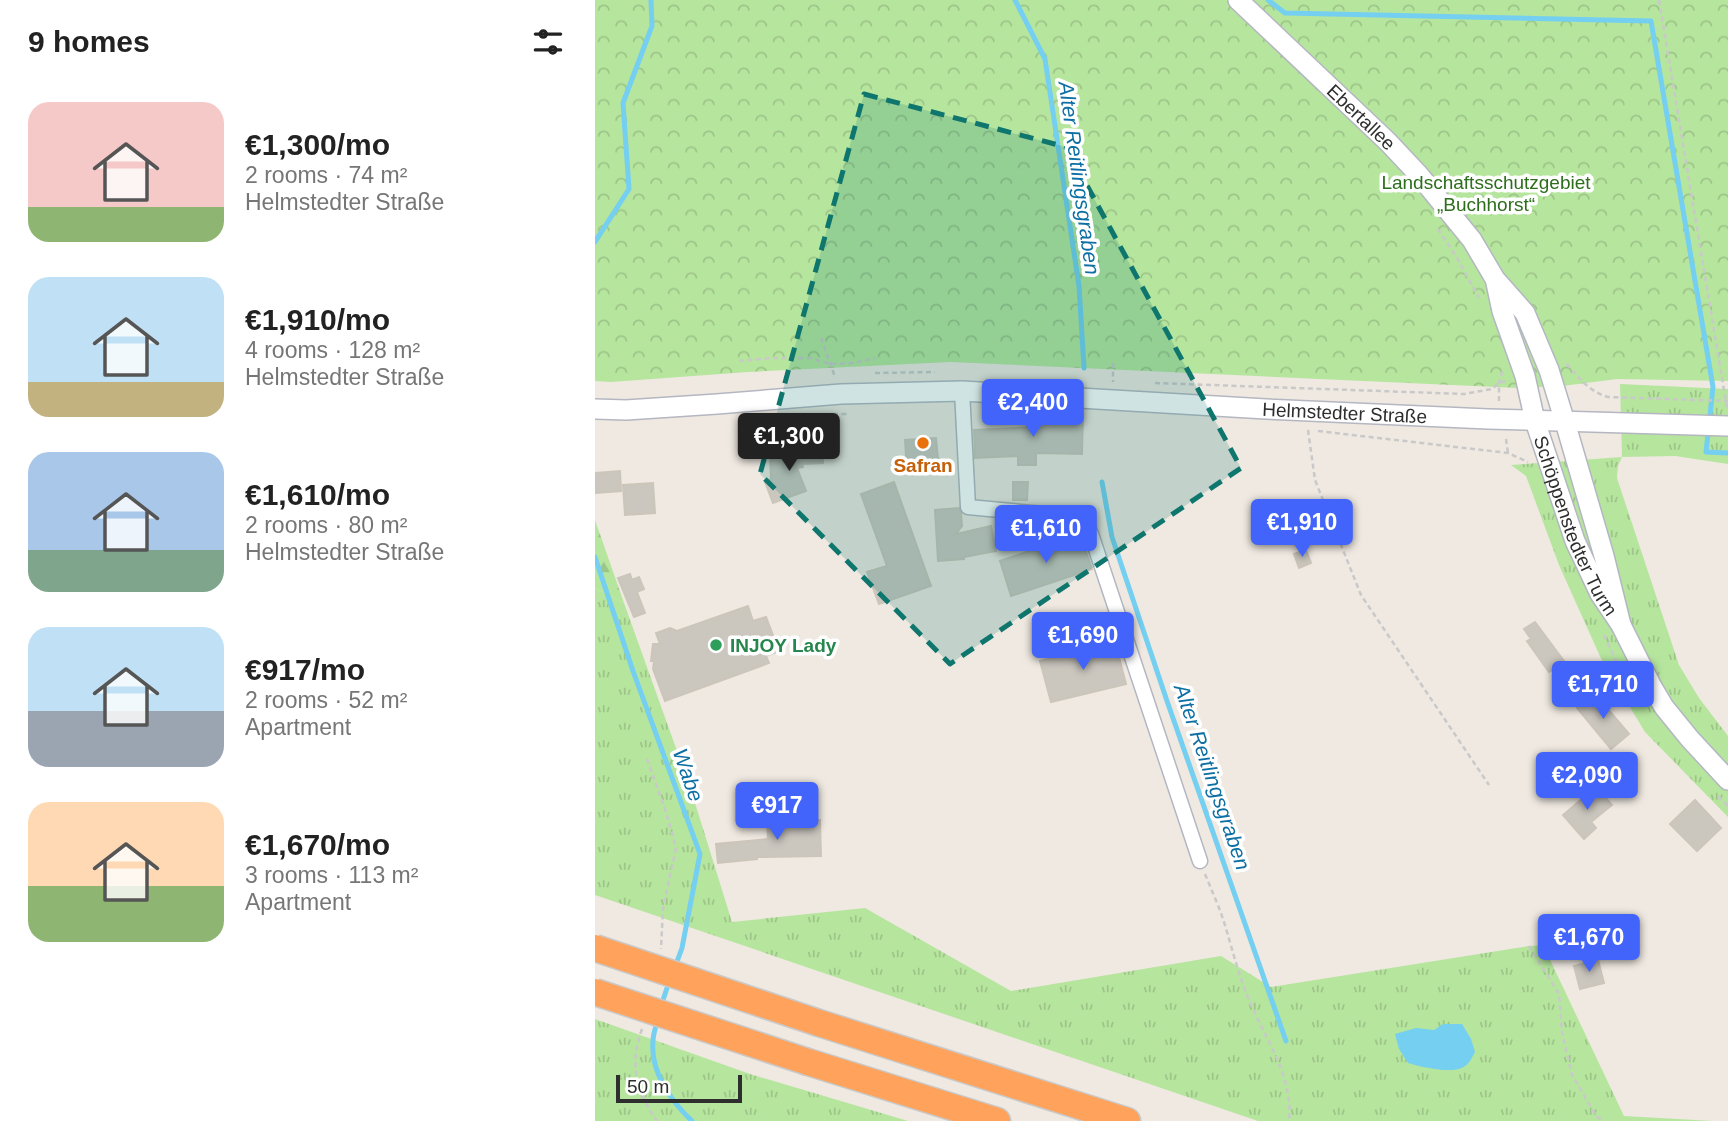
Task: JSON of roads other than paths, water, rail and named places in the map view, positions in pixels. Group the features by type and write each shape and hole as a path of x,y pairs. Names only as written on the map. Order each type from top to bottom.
{"highway":[{"path":"595,948 1127,1121"},
{"path":"595,992 996,1121"}],"main road":[{"name":"Ebertallee","path":"1238,0 1388,142 1472,240 1495,279 1524,313 1549,370 1565,422"},
{"name":"Ebertallee","path":"1495,279 1502,312 1525,376 1535,421"},
{"name":"Helmstedter Straße","path":"595,409 626,410 728,404 841,394 963,391 1266,409 1535,421 1728,418"},
{"name":"Schöppenstedter Turm","path":"1535,421 1575,541 1600,594 1621,625 1664,707 1689,739 1728,780"},
{"name":"Schöppenstedter Turm","path":"1565,422 1621,625"}],"street":[{"path":"963,391 968,507 1076,517 1087,525 1200,861"}],"water":[{"path":"1443,1024 1462,1024 1475,1052 1468,1063 1460,1069 1446,1070 1408,1063 1399,1049 1395,1034 1416,1028 1434,1030"}],"waterway":[{"name":"Wabe","path":"595,242 629,189 623,103 652,26 651,0"},
{"name":"Alter Reitlingsgraben","path":"1015,0 1045,59 1079,286 1084,368"},
{"path":"1268,0 1285,13 1651,21 1713,387 1706,452 1728,453"},
{"name":"Alter Reitlingsgraben","path":"1102,482 1112,537 1286,1041"},
{"name":"Wabe","path":"595,557 633,671 700,854 682,948 675,967"},
{"name":"Wabe","path":"661,1006 669,982"},
{"name":"Wabe","path":"658,1019 653,1036 653,1053 658,1075 670,1095 692,1121"}],"place":[{"name":"Safran","path":"923,443"},
{"name":"INJOY Lady","path":"716,645"}],"park label":[{"name":"Landschaftsschutzgebiet „Buchhorst“","path":"1486,193"}]}
